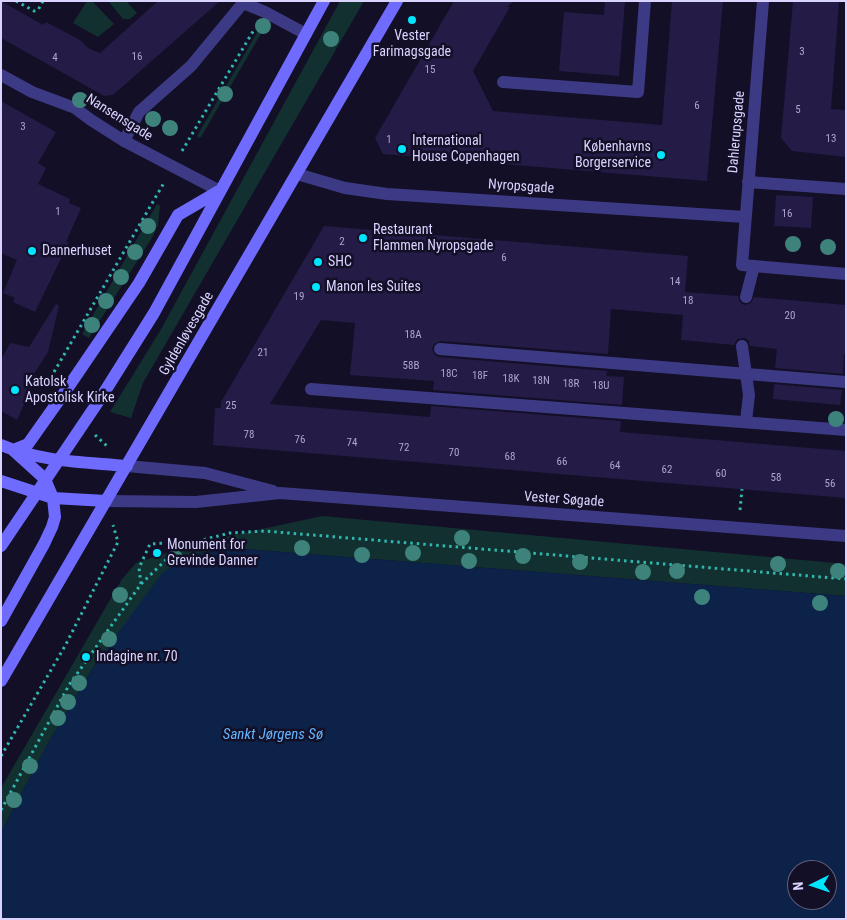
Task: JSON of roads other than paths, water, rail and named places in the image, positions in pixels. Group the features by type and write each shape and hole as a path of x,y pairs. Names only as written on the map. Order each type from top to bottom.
{"street":[{"path":"1,546 110,384 154,313 324,1"},
{"name":"Gyldenløvesgade","path":"1,681 397,1"},
{"path":"503,82 638,92 645,1"},
{"name":"Dahlerupsgade","path":"746,297 748,182 763,1"},
{"path":"124,141 139,112 191,66 243,3 265,12 306,34"},
{"name":"Nansensgade","path":"1,75 32,92 75,108 124,141 220,190"},
{"name":"Nyropsgade","path":"297,174 345,188 387,194 746,217"},
{"path":"748,182 846,189"},
{"path":"7,448 28,444 70,386 138,284 178,215 220,190"},
{"path":"748,265 846,274"},
{"path":"742,346 749,395 746,421"},
{"path":"440,349 846,382"},
{"path":"311,389 846,430"},
{"path":"7,448 60,459 127,466"},
{"path":"1,621 52,527 55,517 53,498 45,479 7,448"},
{"name":"Vester Søgade","path":"127,466 205,473 280,493"},
{"path":"1,481 53,498 106,501"},
{"name":"Vester Søgade","path":"106,501 196,502 280,493 846,536"}],"water":[{"name":"Sankt Jørgens Sø","path":"231,548 846,596 846,919 1,919 1,832 47,745 96,663 162,573 194,554"}],"place":[{"name":"Vester Farimagsgade","path":"412,20"},
{"name":"International House Copenhagen","path":"402,149"},
{"name":"Københavns Borgerservice","path":"661,155"},
{"name":"Restaurant Flammen Nyropsgade","path":"363,238"},
{"name":"Dannerhuset","path":"32,251"},
{"name":"SHC","path":"318,262"},
{"name":"Manon les Suites","path":"316,287"},
{"name":"Katolsk Apostolisk Kirke","path":"15,390"},
{"name":"Monument for Grevinde Danner","path":"157,553"},
{"name":"Indagine nr. 70","path":"86,657"}]}
